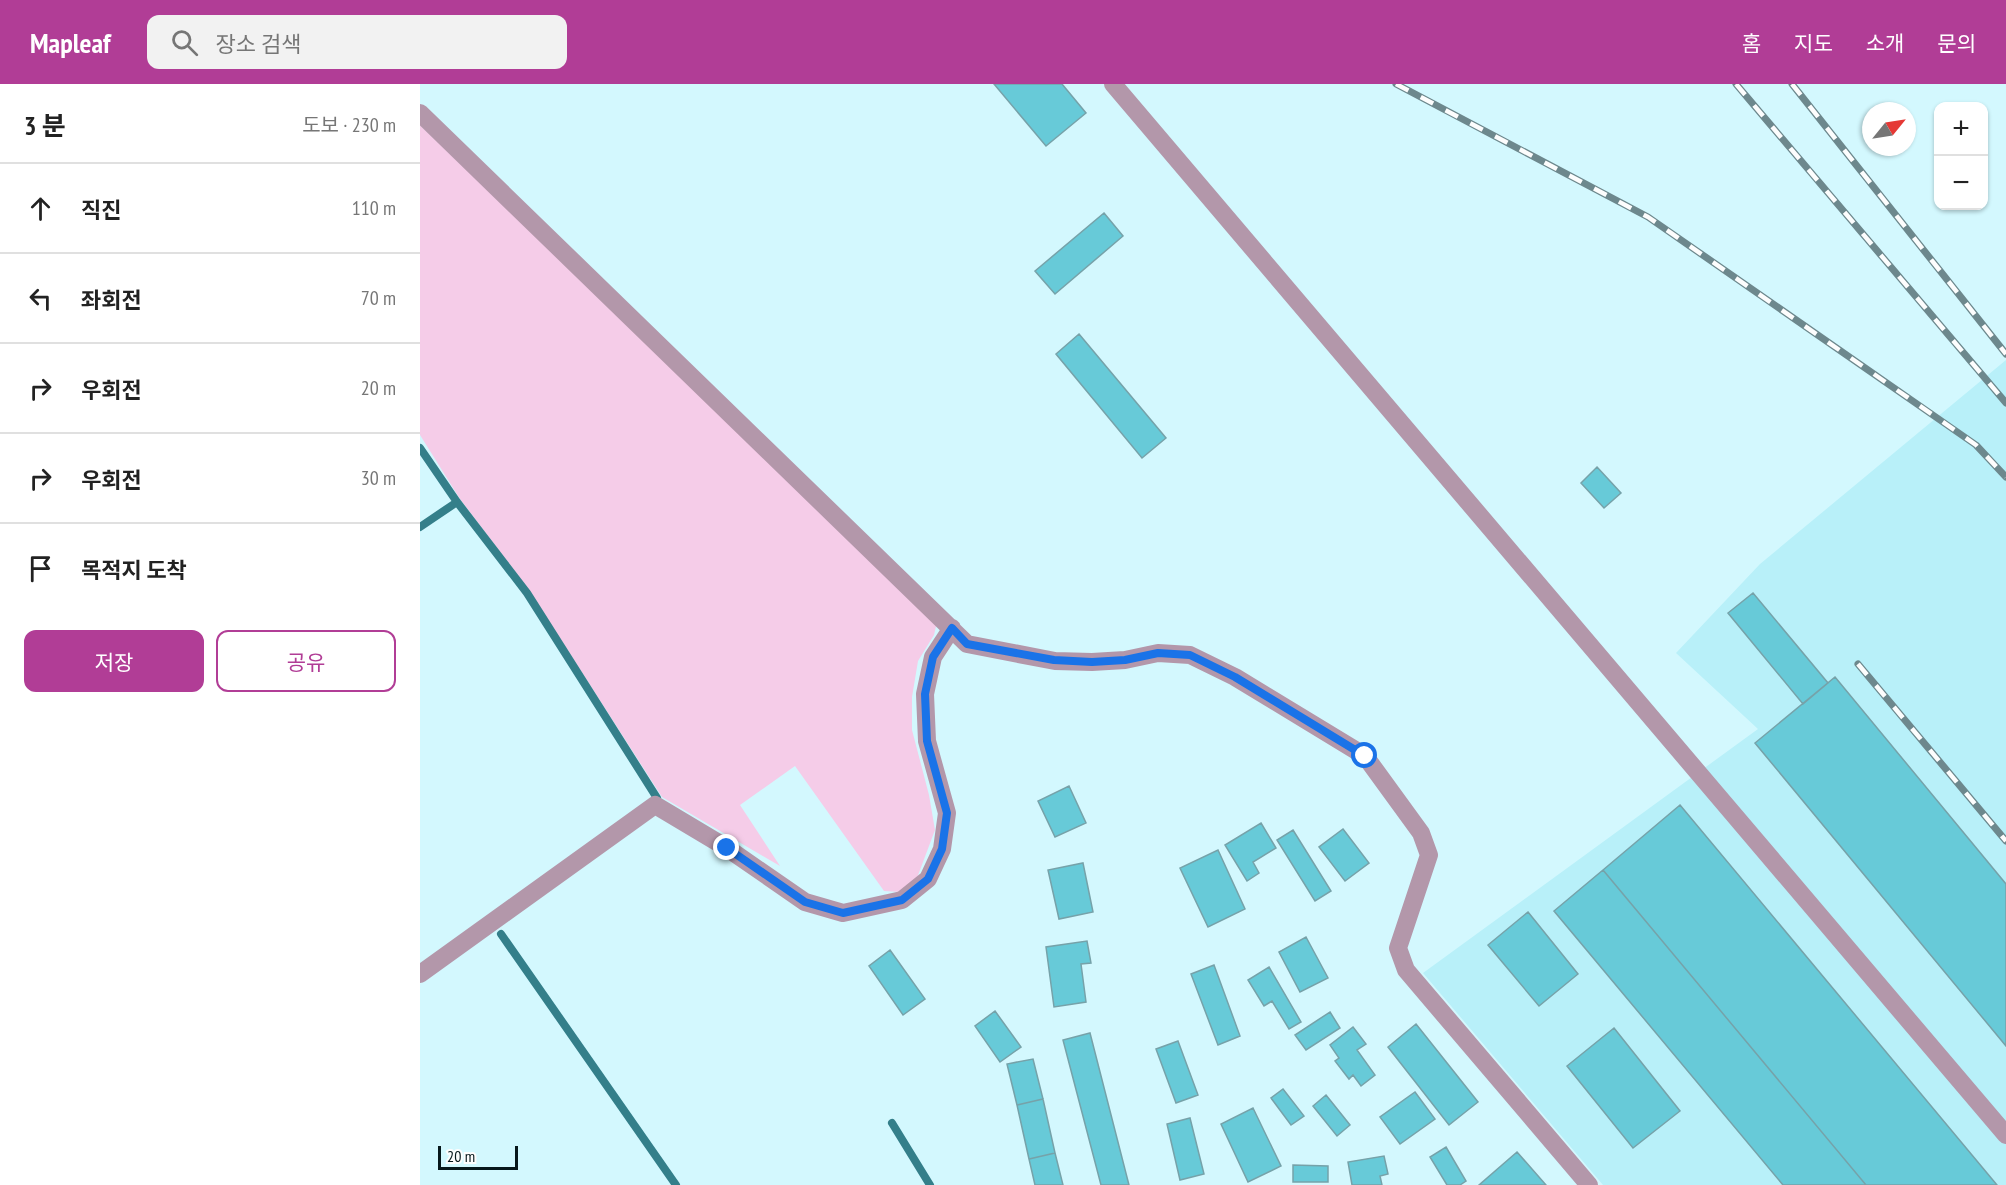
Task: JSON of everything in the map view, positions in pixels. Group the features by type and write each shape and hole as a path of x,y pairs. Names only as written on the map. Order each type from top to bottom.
{"street":[{"path":"1113,84 2006,1135"},
{"path":"420,113 967,644 1054,660 1092,662 1125,660 1158,653 1190,655 1235,677 1365,756 1421,833 1429,855 1398,948 1406,970 1589,1185"},
{"path":"420,974 655,805 727,848 805,902 843,913 902,900 928,879 942,849 947,813 927,741 925,694 933,657 952,628"}],"shaded area":[{"path":"420,125 937,622 934,635 918,661 912,697 912,730 929,795 935,830 917,878 900,892 884,891 795,766 740,805 780,866 662,797 529,590 460,499 420,435"},
{"path":"2006,360 2006,1185 1603,1185 1423,973 1758,729 1676,653 1760,564"}],"building":[{"path":"994,84 1062,84 1086,113 1046,146"},
{"path":"1104,213 1123,236 1055,294 1035,271"},
{"path":"1079,334 1166,438 1142,458 1056,354"},
{"path":"1597,467 1621,493 1604,508 1581,483"},
{"path":"1753,593 1828,683 1803,704 1728,613"},
{"path":"1835,677 2006,884 2006,1046 1755,743"},
{"path":"1069,786 1086,823 1055,837 1038,801"},
{"path":"1680,805 1997,1185 1866,1185 1603,870"},
{"path":"1261,823 1276,848 1253,862 1259,873 1247,881 1225,845"},
{"path":"1343,829 1369,863 1345,881 1319,847"},
{"path":"1293,830 1331,891 1315,901 1277,840"},
{"path":"1218,850 1245,909 1208,927 1180,868"},
{"path":"1083,863 1093,912 1059,919 1048,870"},
{"path":"1603,870 1866,1185 1783,1185 1554,911"},
{"path":"1528,912 1578,974 1539,1006 1488,945"},
{"path":"1306,937 1328,978 1300,992 1279,952"},
{"path":"1087,941 1091,963 1081,964 1086,1002 1054,1007 1046,947"},
{"path":"890,950 925,999 903,1015 869,966"},
{"path":"1214,965 1240,1036 1218,1045 1191,974"},
{"path":"1269,967 1301,1022 1289,1029 1272,1001 1264,1006 1248,980"},
{"path":"995,1011 1021,1047 1000,1062 975,1026"},
{"path":"1330,1012 1340,1028 1306,1050 1295,1035"},
{"path":"1416,1024 1478,1102 1449,1125 1388,1047"},
{"path":"1353,1027 1366,1044 1357,1050 1375,1075 1361,1086 1353,1075 1349,1079 1335,1061 1339,1058 1330,1045"},
{"path":"1614,1028 1680,1111 1633,1148 1567,1066"},
{"path":"1090,1033 1129,1185 1101,1185 1063,1040"},
{"path":"1178,1041 1198,1095 1176,1103 1156,1049"},
{"path":"1033,1059 1043,1099 1017,1105 1007,1064"},
{"path":"1283,1089 1304,1116 1291,1125 1271,1098"},
{"path":"1415,1092 1435,1119 1400,1144 1380,1117"},
{"path":"1326,1095 1350,1125 1337,1136 1313,1106"},
{"path":"1043,1099 1055,1153 1029,1159 1017,1105"},
{"path":"1253,1108 1281,1166 1248,1182 1221,1124"},
{"path":"1190,1118 1204,1174 1180,1180 1167,1124"},
{"path":"1446,1147 1466,1181 1460,1185 1447,1185 1430,1157"},
{"path":"1517,1152 1546,1185 1479,1185"},
{"path":"1055,1153 1063,1185 1035,1185 1029,1159"},
{"path":"1384,1156 1388,1174 1380,1176 1382,1185 1352,1185 1348,1162"},
{"path":"1293,1165 1328,1166 1328,1182 1293,1182"}],"waterway":[{"path":"420,448 457,502 527,593 657,798"},
{"path":"420,527 457,502"},
{"path":"501,934 676,1185"},
{"path":"892,1123 930,1185"}],"railway":[{"path":"1396,84 1648,217 1976,445 2006,477"},
{"path":"1736,84 2006,403"},
{"path":"1792,84 2006,354"},
{"path":"1858,664 2006,841"}],"route":[{"path":"727,848 805,902 843,913 902,900 928,879 942,849 947,813 927,741 925,694 933,657 952,628 967,644 1054,660 1092,662 1125,660 1158,653 1190,655 1235,677 1365,756"}]}
